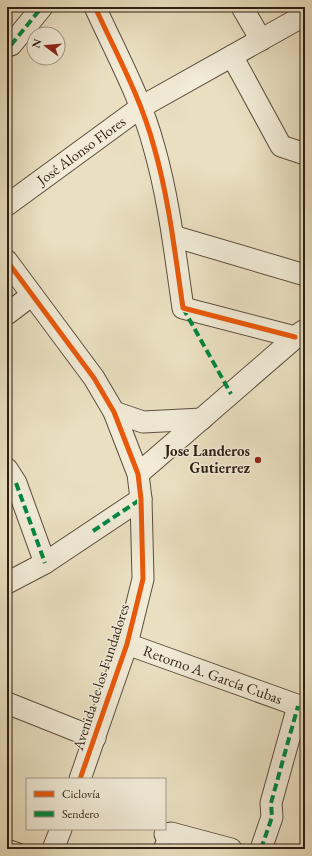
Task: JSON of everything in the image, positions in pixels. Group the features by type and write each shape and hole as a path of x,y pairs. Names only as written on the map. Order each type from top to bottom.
{"street":[{"path":"11,45 42,7"},
{"path":"95,7 141,107 154,147 173,236 183,308 300,333"},
{"path":"242,7 261,40"},
{"name":"José Alonso Flores","path":"7,204 141,107 305,15"},
{"path":"232,56 281,146 305,154"},
{"path":"173,236 305,275"},
{"name":"Avenida de los Fundadores","path":"7,261 94,378 114,412 138,474 141,499 143,579 127,644 80,778"},
{"path":"7,314 32,295"},
{"path":"138,474 300,333"},
{"path":"114,412 143,422 202,419"},
{"path":"11,476 45,563"},
{"path":"7,583 45,563 141,499"},
{"name":"Retorno A. García Cubas","path":"127,644 302,707"},
{"path":"7,703 95,738"},
{"path":"261,849 272,817 271,803 302,707"},
{"path":"162,842 171,833 217,844 231,849"}],"lane":[{"path":"7,845 19,849"}],"marked path":[{"path":"11,45 42,7"},
{"path":"183,308 231,394"},
{"path":"16,483 45,563"},
{"path":"93,531 141,499"},
{"path":"261,849 272,817 271,803 298,706"}],"cycle path":[{"path":"95,7 135,93 149,129 168,207 183,308 295,337"},
{"path":"7,261 94,378 114,412 138,474 141,499 143,579 127,644 80,778"}],"place":[{"name":"Jose Landeros Gutierrez","path":"258,460"}]}
